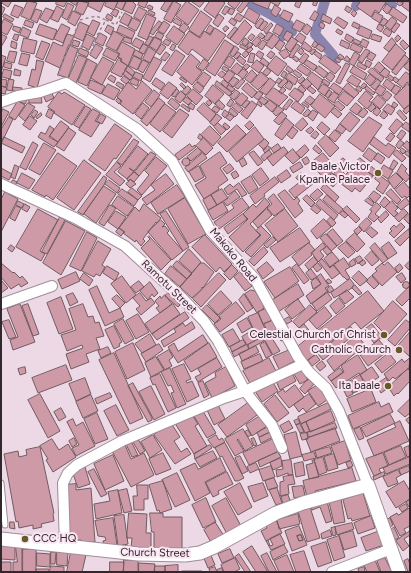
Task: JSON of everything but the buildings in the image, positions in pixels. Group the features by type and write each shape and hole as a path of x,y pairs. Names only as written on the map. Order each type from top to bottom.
{"street":[{"path":"1,102 18,96 32,94 62,80"},
{"name":"Makoko Road","path":"62,80 137,129 172,161 210,230 255,279 290,344 303,364 326,388 339,411 368,485 399,572"},
{"name":"Ramotu Street","path":"1,184 75,218 125,246 182,298 204,321 235,369 246,391 272,425 282,448"},
{"path":"1,304 52,286"},
{"path":"65,546 63,483 68,473 77,465 122,441 224,398 246,391 303,364"},
{"name":"Church Street","path":"1,539 138,554 186,556 200,553 214,547 276,513 303,503 368,485"},
{"path":"332,572 390,549"}],"lane":[{"path":"1,483 5,525"}],"path":[{"path":"62,80 64,56 80,20 96,16 116,25 122,12"},
{"path":"62,80 80,46 91,52 96,37 106,20"}],"waterway":[{"path":"252,1 250,3 289,25 292,32"},
{"path":"325,1 315,34 333,55 334,60"},
{"path":"356,6 359,1"},
{"path":"387,1 392,5"},
{"path":"283,36 289,25"}],"place":[{"name":"Baale Victor Kpanke Palace","path":"378,173"},
{"name":"Celestial Church of Christ","path":"384,335"},
{"name":"Catholic Church","path":"399,350"},
{"name":"Ita baale","path":"388,386"},
{"name":"CCC HQ","path":"25,539"}]}
